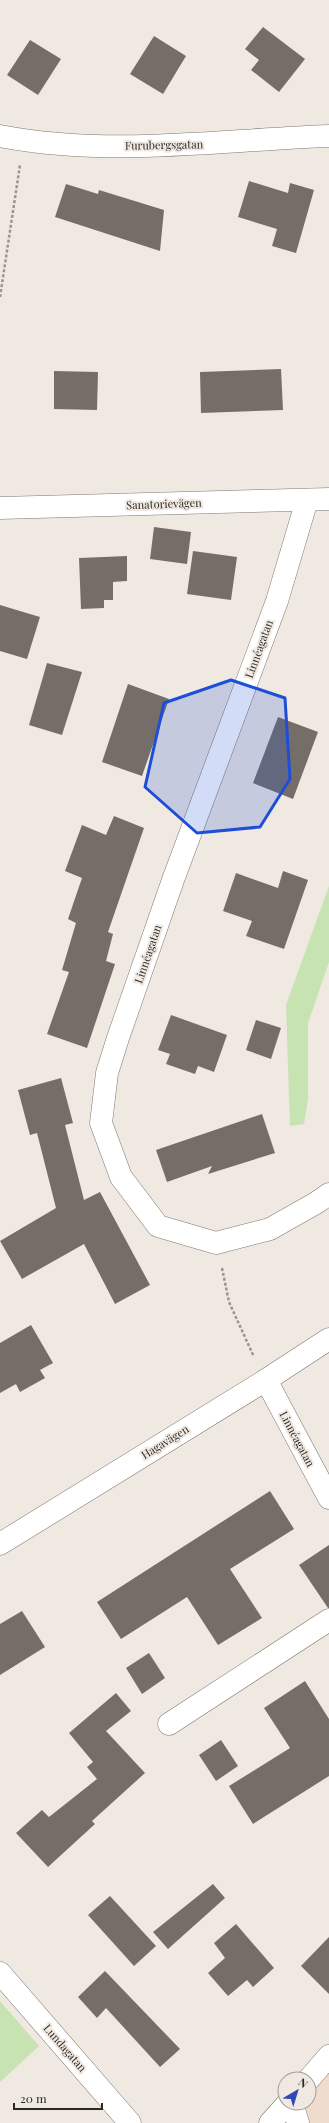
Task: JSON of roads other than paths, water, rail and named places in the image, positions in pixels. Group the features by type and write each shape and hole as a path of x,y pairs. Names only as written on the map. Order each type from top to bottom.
{"street":[{"name":"Furubergsgatan","path":"0,136 24,141 70,146 184,146 329,136"},
{"name":"Sanatorievägen","path":"0,508 329,499"},
{"name":"Linnéagatan","path":"307,500 276,601 173,880 118,1038 107,1073 101,1123 121,1177 158,1226 216,1243 270,1229 329,1194"},
{"name":"Hagavägen","path":"0,1544 266,1380 329,1339"},
{"name":"Linnéagatan","path":"266,1380 329,1498"},
{"path":"169,1724 329,1620"},
{"name":"Lundagatan","path":"0,1973 130,2123"},
{"path":"316,2071 329,2056"},
{"path":"270,2123 281,2111"},
{"path":"294,2111 298,2123"}]}
